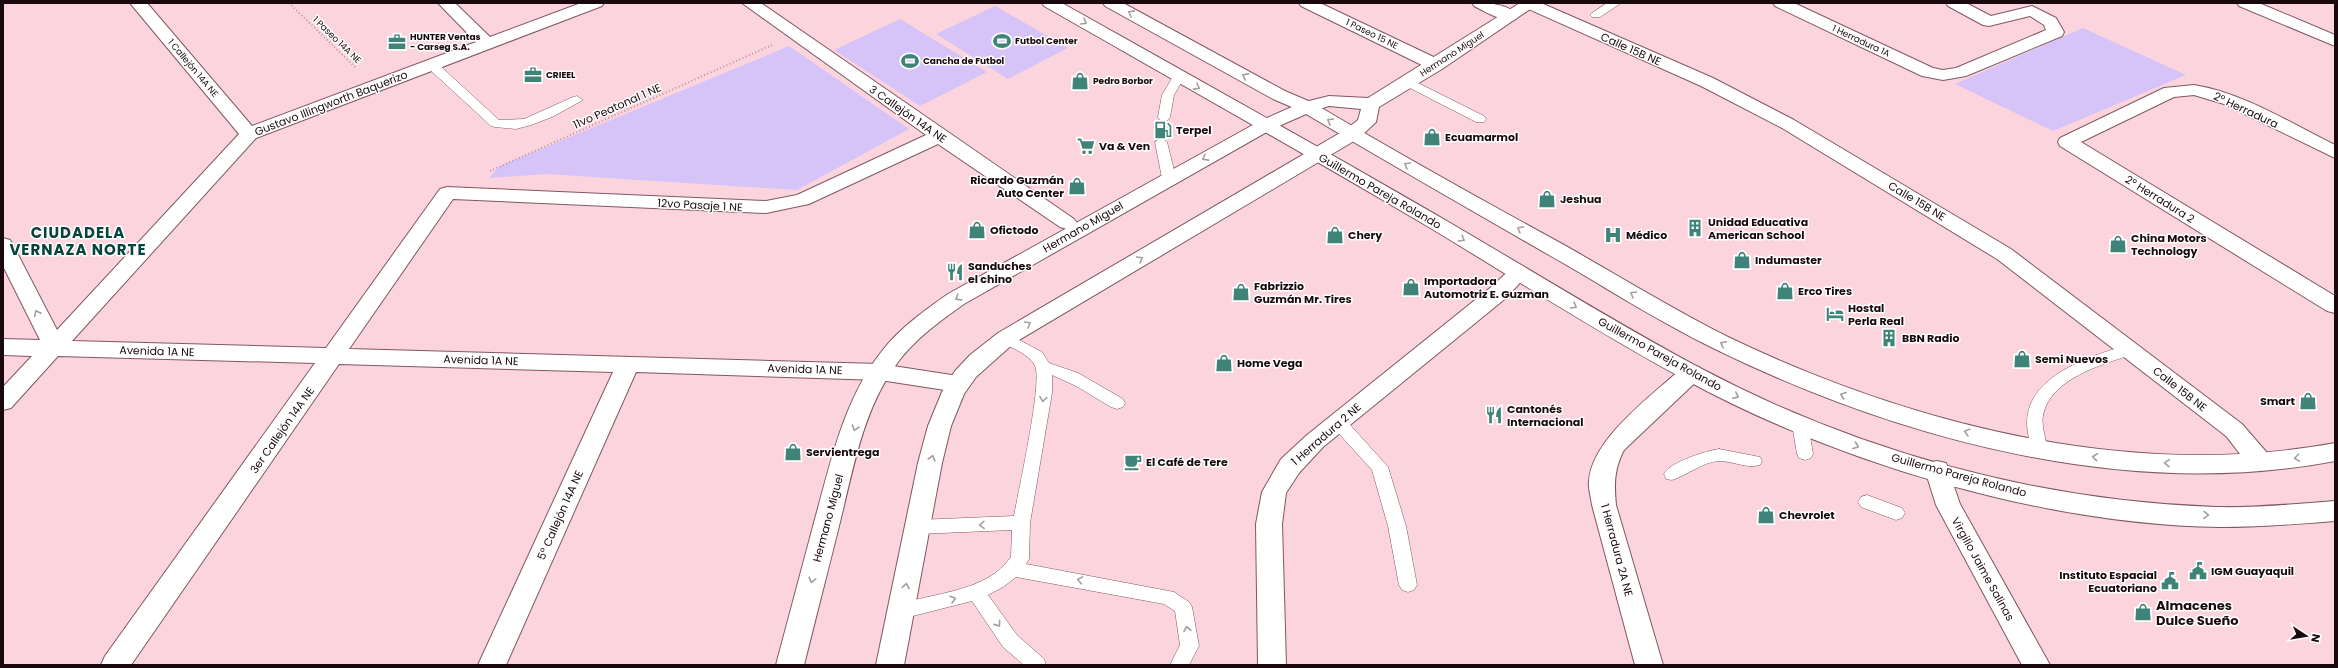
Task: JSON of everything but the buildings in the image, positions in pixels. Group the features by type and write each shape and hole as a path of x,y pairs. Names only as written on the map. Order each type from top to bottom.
{"street":[{"name":"1 Callejón 14A NE","path":"138,3 249,134"},
{"path":"446,3 487,44"},
{"name":"Gustavo Illingworth Baquerizo","path":"3,402 249,134 596,3"},
{"name":"3 Callejón 14A NE","path":"750,3 939,136 1067,223"},
{"name":"Guillermo Pareja Rolando","path":"1050,3 1266,125 1691,373 1747,401 1800,424 1866,450 1937,470 2008,489 2092,505 2167,513 2236,516 2308,515 2335,511"},
{"path":"1111,3 1279,95 1307,107 1721,343 1763,363 1874,407 1999,441 2039,449 2142,461 2197,464 2263,462 2335,452"},
{"name":"1 Paseo 15 NE","path":"1308,3 1436,65"},
{"path":"1480,3 1510,16"},
{"name":"Hermano Miguel","path":"790,665 841,469 869,391 880,372 912,332 956,299 1169,178 1266,125 1307,107 1329,101 1371,104 1436,65 1531,3"},
{"name":"Calle 15B NE","path":"1531,3 1707,82 1788,124 2004,254 2234,430 2263,462"},
{"name":"1 Herradura 1A","path":"1781,3 1928,72 1943,75 1960,72 2056,32 2050,22 2032,11 1989,21 1954,3"},
{"path":"2245,3 2335,41"},
{"name":"2° Herradura","path":"2067,142 2170,92 2194,90 2212,93 2230,100 2335,152"},
{"path":"890,665 928,473 940,430 948,402 958,384 975,362 1006,338 1352,134 1367,122 1371,104"},
{"name":"12vo Pasaje 1 NE","path":"447,193 766,207 802,200 939,136"},
{"name":"2° Herradura 2","path":"2067,142 2335,306"},
{"name":"3er Callejón 14A NE","path":"115,665 334,356 447,193"},
{"path":"3,245 54,348"},
{"name":"1 Herradura 2 NE","path":"1272,665 1269,524 1274,492 1290,466 1338,422 1498,293 1519,273"},
{"name":"Avenida 1A NE","path":"3,347 880,372 958,384"},
{"name":"5° Callejón 14A NE","path":"492,665 628,364"},
{"name":"1 Herradura 2A NE","path":"1649,665 1604,505 1601,481 1605,462 1615,444 1691,373"},
{"name":"Virgilio Jaime Salinas","path":"1937,470 1948,505 2036,665"}],"lane":[{"path":"1596,15 1615,3"},
{"path":"432,65 495,123 500,125 521,125 577,100"},
{"path":"1164,117 1168,95 1178,76"},
{"path":"1408,82 1480,119"},
{"path":"1161,142 1169,178"},
{"path":"901,611 976,592 996,582 1013,569 1020,559 1021,523 1044,392 1044,367 1037,356 1006,338"},
{"path":"2039,449 2035,416 2040,398 2060,379 2090,364 2129,350"},
{"path":"1044,367 1060,370 1080,380 1117,403"},
{"path":"1338,422 1380,467 1397,526 1408,585"},
{"path":"1800,424 1804,454"},
{"path":"1672,474 1717,454 1732,454 1754,461"},
{"path":"1867,502 1896,512"},
{"path":"918,527 1021,523"},
{"path":"1013,569 1168,597 1183,607 1190,646 1179,665"},
{"path":"976,592 1010,641 1037,665"}],"path":[{"name":"1 Paseo 14A NE","path":"289,3 376,87"},
{"name":"11vo Peatonal 1 NE","path":"489,171 796,35"}],"shaded area":[{"name":"Futbol Center","path":"995,6 1068,48 1008,79 936,34"},
{"name":"Cancha de Futbol","path":"900,19 987,72 920,106 834,50"},
{"path":"2083,28 2186,75 2053,131 1955,84"},
{"path":"789,46 909,129 797,190 547,174 489,178 500,166"}],"place":[{"name":"Futbol Center","path":"1002,41"},
{"name":"HUNTER Ventas - Carseg S.A.","path":"397,42"},
{"name":"Cancha de Futbol","path":"910,61"},
{"name":"CRIEEL","path":"533,75"},
{"name":"Pedro Borbor","path":"1080,81"},
{"name":"Terpel","path":"1163,130"},
{"name":"Ecuamarmol","path":"1432,137"},
{"name":"Va & Ven","path":"1086,146"},
{"name":"Ricardo Guzmán Auto Center","path":"1077,186"},
{"name":"Jeshua","path":"1547,199"},
{"name":"Unidad Educativa American School","path":"1695,228"},
{"name":"Ofictodo","path":"977,230"},
{"name":"Chery","path":"1335,235"},
{"name":"Médico","path":"1613,235"},
{"name":"China Motors Technology","path":"2118,244"},
{"name":"Indumaster","path":"1742,260"},
{"name":"Sanduches el chino","path":"955,272"},
{"name":"Importadora Automotriz E. Guzman","path":"1411,287"},
{"name":"Erco Tires","path":"1785,291"},
{"name":"Fabrizzio Guzmán Mr. Tires","path":"1241,292"},
{"name":"Hostal Perla Real","path":"1835,314"},
{"name":"BBN Radio","path":"1889,338"},
{"name":"Semi Nuevos","path":"2022,359"},
{"name":"Home Vega","path":"1224,363"},
{"name":"Smart","path":"2308,401"},
{"name":"Cantonés Internacional","path":"1494,415"},
{"name":"Servientrega","path":"793,452"},
{"name":"El Café de Tere","path":"1133,462"},
{"name":"Chevrolet","path":"1766,515"},
{"name":"IGM Guayaquil","path":"2198,571"},
{"name":"Instituto Espacial Ecuatoriano","path":"2170,581"},
{"name":"Almacenes Dulce Sueño","path":"2143,612"}],"district":[{"name":"CIUDADELA VERNAZA NORTE","path":"78,240"}]}
